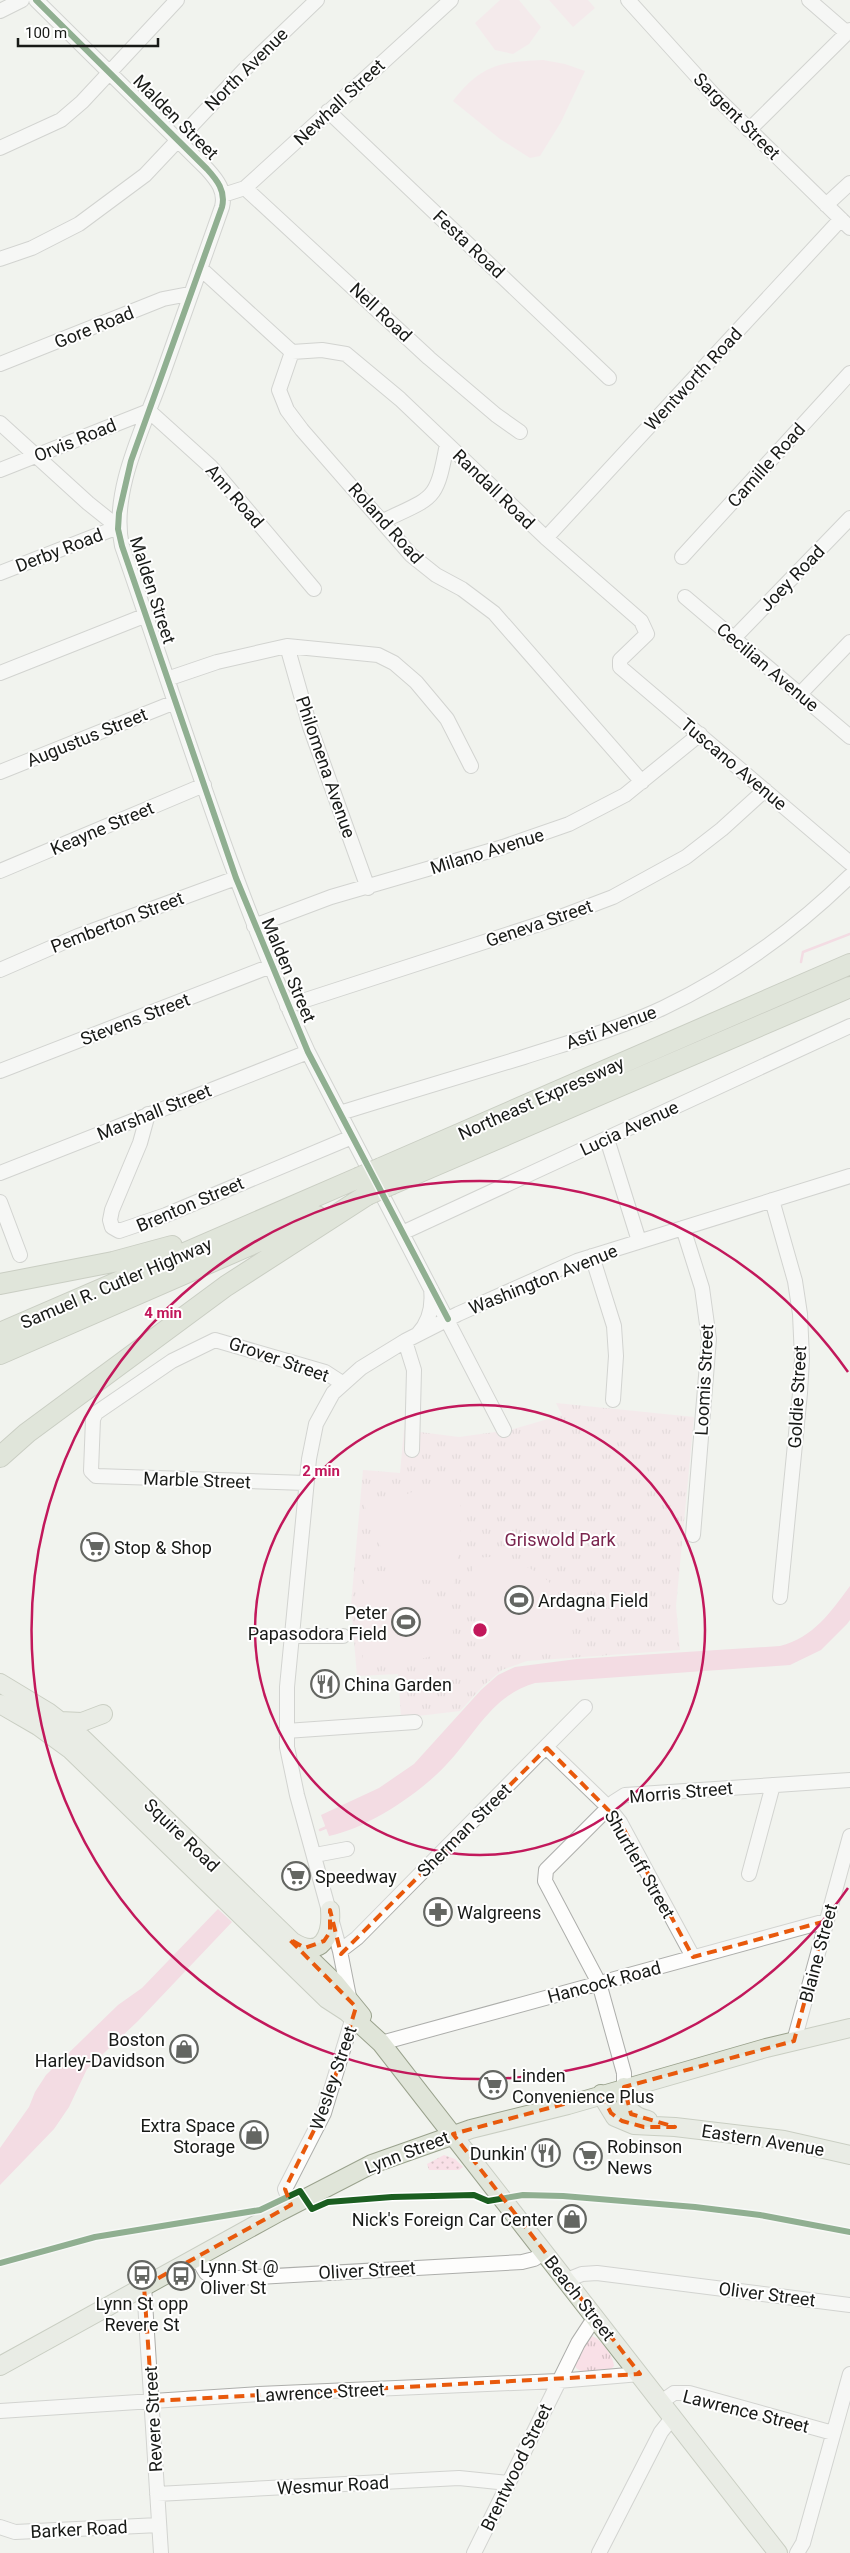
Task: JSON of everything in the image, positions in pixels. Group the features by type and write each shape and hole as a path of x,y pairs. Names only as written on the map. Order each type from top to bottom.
{"highway":[{"name":"Northeast Expressway","path":"387,1176 850,964"},
{"name":"Northeast Expressway","path":"234,1242 362,1186 850,987"},
{"path":"0,1457 26,1433 362,1186"},
{"path":"0,1284 156,1252 190,1239 234,1242"},
{"name":"Samuel R. Cutler Highway","path":"0,1333 234,1242"},
{"name":"Samuel R. Cutler Highway","path":"0,1354 234,1242"}],"main road":[{"name":"Squire Road","path":"0,1683 60,1720 93,1748 288,1939 352,2009"},
{"name":"Squire Road","path":"0,1704 38,1726 71,1750 327,2000 352,2009"},
{"path":"60,1720 82,1722 103,1714"},
{"path":"288,1939 305,1948 317,1946 324,1941 330,1932 330,1910"},
{"name":"Beach Street","path":"352,2009 381,2043 567,2280 778,2553"},
{"name":"Lynn Street","path":"0,2366 291,2206 372,2164 452,2134 794,2041 850,2028"},
{"name":"Eastern Avenue","path":"624,2087 625,2101 631,2114 675,2127"},
{"name":"Eastern Avenue","path":"601,2094 609,2111 622,2121 644,2127 675,2127 784,2140 850,2155"}],"street":[{"path":"0,11 22,0"},
{"name":"Malden Street","path":"36,0 214,177 223,195 222,207 189,294 123,490 118,527 122,546 144,616 236,878 287,1006 308,1052 352,1137 406,1231 430,1286 504,1430"},
{"path":"0,148 61,120 82,102 176,0"},
{"name":"North Avenue","path":"0,260 32,248 79,224 145,175 244,70 317,0"},
{"name":"Newhall Street","path":"223,195 245,188 451,0"},
{"name":"Sargent Street","path":"628,0 749,130 845,224"},
{"path":"749,130 848,32 809,0"},
{"name":"Festa Road","path":"328,111 609,378"},
{"path":"826,205 850,183"},
{"name":"Nell Road","path":"245,188 429,358 496,415 520,432"},
{"name":"Wentworth Road","path":"546,538 845,224"},
{"path":"200,268 292,352"},
{"name":"Gore Road","path":"0,364 163,299 189,294"},
{"name":"Randall Road","path":"292,352 322,350 346,354 447,444 546,538 645,626 647,635 618,664"},
{"name":"Roland Road","path":"292,352 279,390 287,410 420,564 462,589 494,613 642,782"},
{"name":"Camille Road","path":"682,557 850,373"},
{"name":"Orvis Road","path":"0,470 149,411"},
{"name":"Ann Road","path":"149,411 211,467 314,589"},
{"path":"0,423 88,503 118,527"},
{"path":"383,521 419,504 431,496 441,476 447,444"},
{"name":"Joey Road","path":"734,638 850,518"},
{"name":"Derby Road","path":"0,573 118,527"},
{"name":"Cecilian Avenue","path":"685,597 850,737"},
{"path":"0,674 144,616"},
{"path":"800,694 850,642"},
{"path":"167,679 217,662 287,646 378,654 394,663 416,682 447,719 470,766"},
{"name":"Philomena Avenue","path":"287,646 310,727 368,888"},
{"name":"Tuscano Avenue","path":"618,664 850,863"},
{"name":"Augustus Street","path":"0,772 175,702"},
{"name":"Milano Avenue","path":"254,926 332,898 559,828 605,806 642,782 700,734"},
{"name":"Keayne Street","path":"0,871 204,785"},
{"name":"Geneva Street","path":"287,1006 555,920 613,897 686,856 722,829 766,790"},
{"name":"Asti Avenue","path":"340,1114 589,1036 660,1009 714,982 762,950 850,876"},
{"name":"Pemberton Street","path":"0,970 78,936 236,878"},
{"name":"Stevens Street","path":"0,1071 271,966"},
{"name":"Lucia Avenue","path":"406,1231 850,1026"},
{"name":"Marshall Street","path":"0,1173 308,1052"},
{"name":"Brenton Street","path":"148,1114 140,1143 111,1213 112,1227 120,1232 166,1215 264,1172 352,1137"},
{"path":"607,1138 639,1241"},
{"name":"Washington Avenue","path":"352,2009 330,1910 290,1770 286,1731 287,1687 306,1483 316,1424 327,1401 342,1383 411,1338 448,1319 592,1256 850,1176"},
{"name":"Goldie Street","path":"772,1200 795,1281 801,1350 800,1393 780,1597"},
{"path":"0,1202 20,1255"},
{"name":"Loomis Street","path":"682,1228 702,1288 709,1339 693,1535"},
{"path":"592,1256 614,1326 616,1356 613,1400"},
{"path":"412,1450 414,1370 411,1338 426,1324 430,1312 430,1286"},
{"name":"Grover Street","path":"91,1471 92,1423 96,1414 172,1361 215,1340 325,1372 342,1383"},
{"name":"Marble Street","path":"91,1471 98,1476 306,1483"},
{"path":"292,1636 342,1636"},
{"name":"Sherman Street","path":"340,1951 357,1938 547,1748 585,1707"},
{"path":"286,1731 415,1722"},
{"name":"Shurtleff Street","path":"547,1748 608,1807 620,1822 693,1957"},
{"name":"Morris Street","path":"599,1983 545,1881 544,1874 608,1807 625,1795 850,1780"},
{"path":"749,1874 773,1785"},
{"name":"Blaine Street","path":"794,2041 850,1836"},
{"path":"315,1856 347,1849"},
{"name":"Hancock Road","path":"381,2043 826,1921"},
{"path":"599,1983 624,2073 624,2087"},
{"name":"Wesley Street","path":"291,2206 285,2189 324,2113 352,2009"},
{"name":"Oliver Street","path":"197,2258 206,2273 221,2279 522,2262 534,2259 545,2252"},
{"name":"Oliver Street","path":"567,2280 582,2274 597,2273 850,2305"},
{"name":"Revere Street","path":"144,2286 161,2553"},
{"name":"Brentwood Street","path":"474,2553 558,2381 583,2333 595,2317"},
{"name":"Lawrence Street","path":"0,2411 259,2394 558,2381 640,2374"},
{"path":"797,2553 803,2543 850,2374"},
{"name":"Lawrence Street","path":"661,2402 674,2393 689,2394 833,2433"},
{"path":"599,2553 661,2432 673,2418"},
{"name":"Wesmur Road","path":"157,2494 459,2478 508,2483"},
{"name":"Barker Road","path":"0,2527 15,2532 159,2525"}],"highlighted area":[{"path":"547,1748 620,1822 693,1957 826,1921 794,2041 624,2087 631,2114 675,2127 644,2127 622,2121 611,2113 601,2094 453,2134 640,2374 152,2401 144,2286 291,2205 285,2189 327,2104 356,2007 289,1939 305,1948 324,1941 330,1932 330,1910 341,1954"}],"green space":[{"path":"500,0 519,0 541,27 529,44 513,54 495,50 475,23"},
{"path":"549,0 588,0 595,8 573,27"},
{"path":"543,60 565,64 585,71 561,122 540,156 530,158 500,139 453,101 473,80 492,68 514,62"},
{"name":"Griswold Park","path":"556,1403 694,1417 676,1606 680,1650 527,1661 502,1670 483,1686 460,1711 401,1718 398,1674 357,1676 351,1605 363,1470 400,1473 404,1430 459,1437 510,1430 562,1415"},
{"name":"Peter Papasodora Field","path":"454,1488 460,1494 461,1528 454,1584 420,1579 392,1562 372,1534 364,1502 394,1499 420,1489"},
{"name":"Ardagna Field","path":"491,1557 525,1566 539,1574 560,1595 572,1625 574,1643 571,1648 486,1654 479,1648 472,1558"},
{"name":"Peter Papasodora Field","path":"366,1570 398,1573 428,1589 450,1618 457,1650 404,1663 370,1666 363,1660 360,1626"},
{"path":"444,2155 455,2159 463,2167 459,2170 429,2170 427,2164"},
{"path":"592,2336 603,2344 612,2358 614,2366 609,2371 582,2372 576,2368 575,2362 589,2337"}],"shaded area":[{"path":"850,1586 850,1620 847,1624 821,1650 790,1665 535,1683 520,1689 507,1697 485,1717 446,1765 422,1787 376,1818 360,1826 329,1836 321,1815 379,1788 414,1764 481,1690 498,1675 515,1667 577,1659 780,1646 802,1637 812,1630 828,1614"},
{"path":"218,1909 232,1922 138,2021 87,2069 69,2107 54,2129 0,2185 0,2148 29,2107 35,2092 46,2075 118,2005 142,1988"}],"waterway":[{"path":"801,962 803,952 850,934"},
{"path":"320,1830 327,1827"}],"cycle path":[{"path":"36,0 207,169 222,191 222,207 131,461 119,513 118,529 122,546 236,878 308,1052 448,1319"},
{"path":"0,2263 95,2237 260,2210 300,2191 312,2209 328,2202 392,2197 474,2195 488,2201 523,2195 563,2196 695,2207 760,2215 850,2232"}],"place":[{"name":"Stop & Shop","path":"95,1547"},
{"name":"Ardagna Field","path":"519,1600"},
{"name":"Peter Papasodora Field","path":"406,1622"},
{"name":"China Garden","path":"325,1684"},
{"name":"Speedway","path":"296,1876"},
{"name":"Walgreens","path":"438,1912"},
{"name":"Boston Harley-Davidson","path":"184,2049"},
{"name":"Linden Convenience Plus","path":"493,2085"},
{"name":"Extra Space Storage","path":"254,2135"},
{"name":"Dunkin'","path":"546,2153"},
{"name":"Robinson News","path":"588,2156"},
{"name":"Nick's Foreign Car Center","path":"572,2219"},
{"name":"Lynn St opp Revere St","path":"142,2275"},
{"name":"Lynn St @ Oliver St","path":"181,2276"}]}
